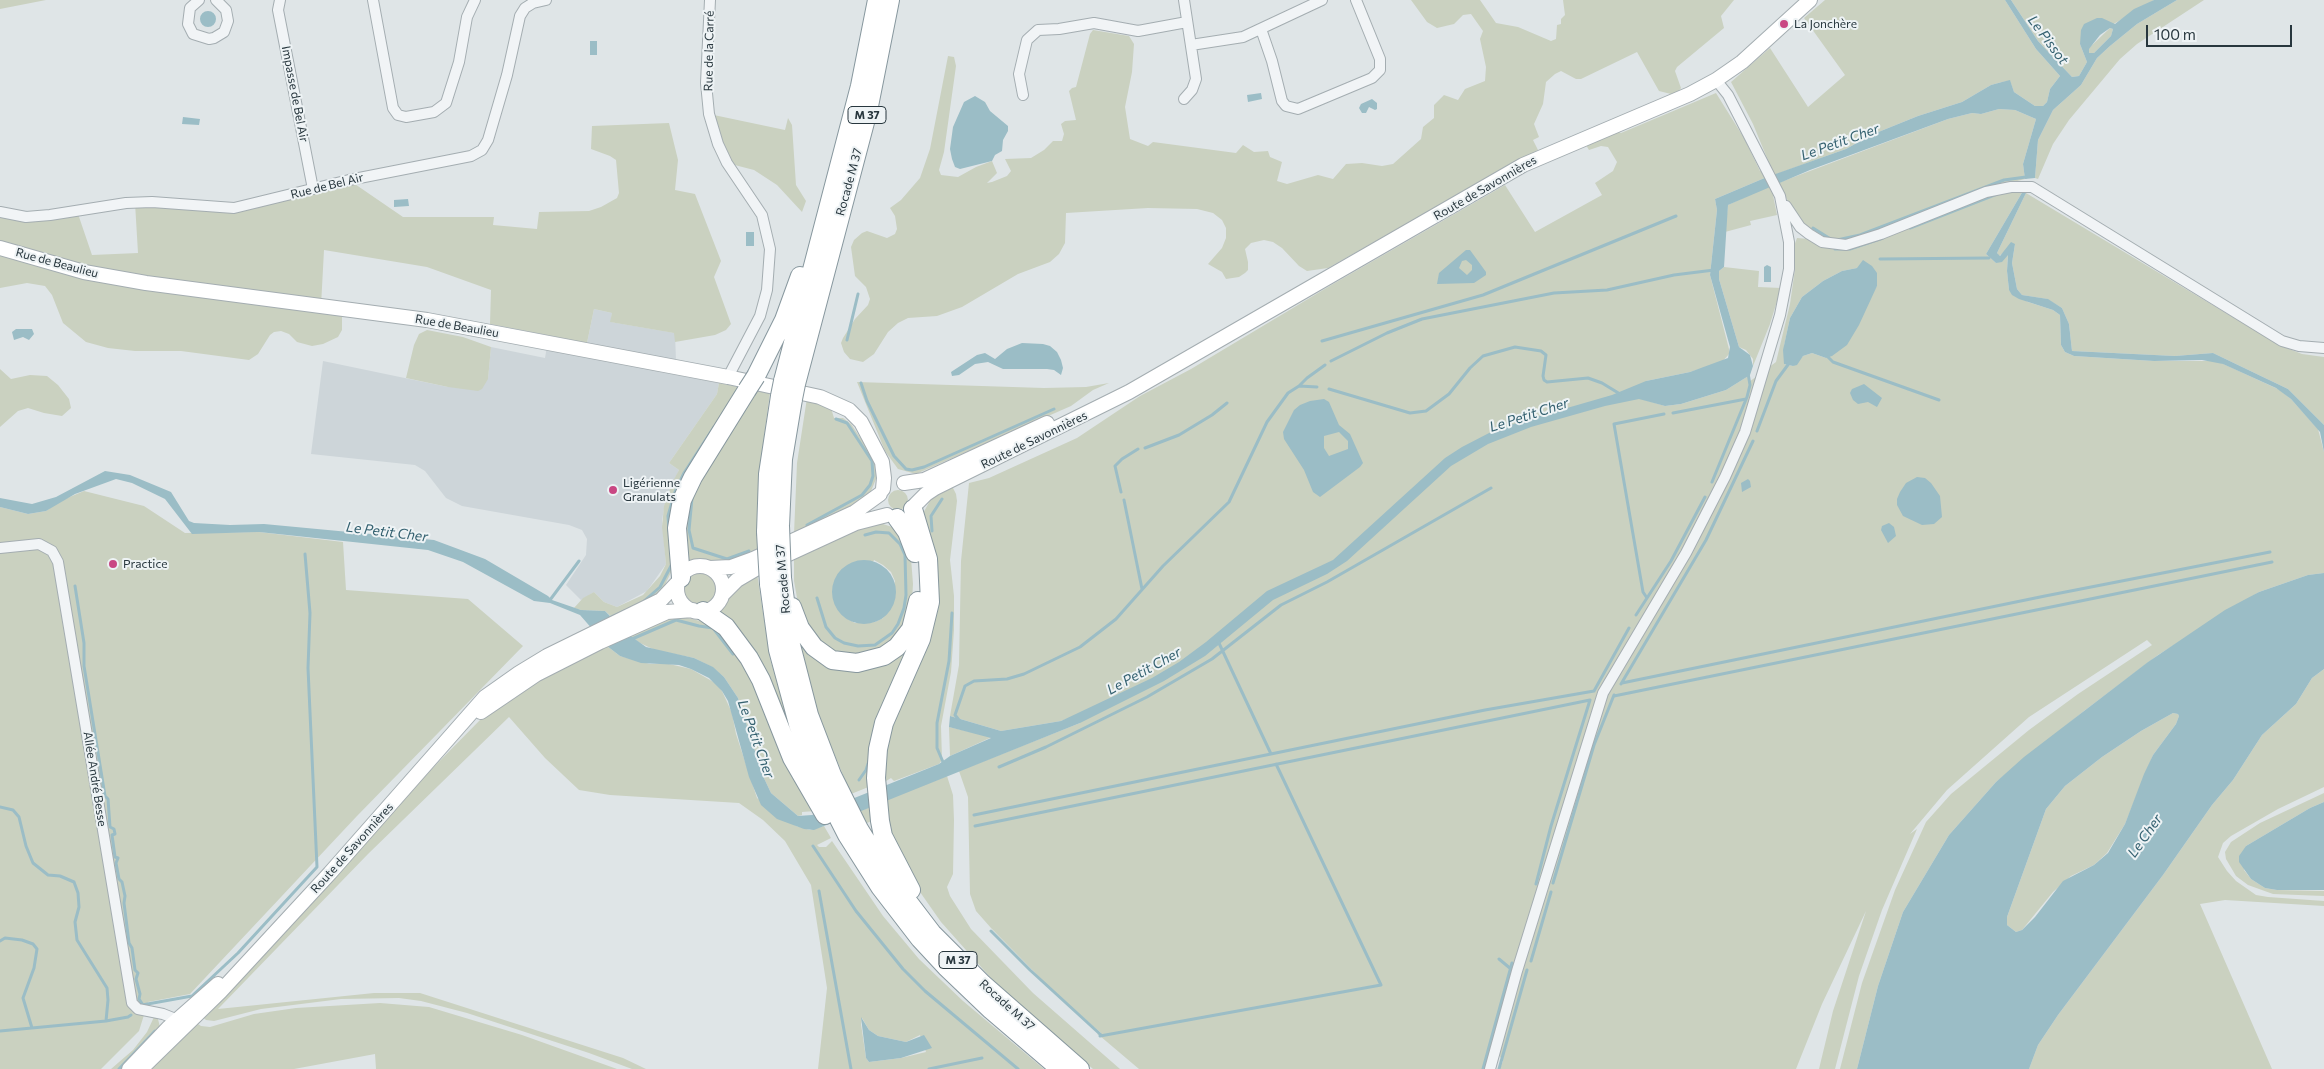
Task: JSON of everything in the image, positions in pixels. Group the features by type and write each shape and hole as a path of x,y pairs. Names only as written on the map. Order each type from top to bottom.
{"highway":[{"name":"Rocade M 37","path":"877,0 860,86 829,206 788,390 783,459 773,529 775,581 786,613 798,680 822,751 831,803 860,857 906,922 946,967 1060,1069"},
{"name":"Rocade M 37","path":"788,390 868,111 890,0"},
{"path":"680,579 677,528 682,500 697,470 752,383 784,320 812,239 829,206"},
{"path":"914,507 929,564 930,602 921,639 894,698 882,731 877,754 876,784 883,836 895,862 922,909 932,933"},
{"path":"775,581 800,628 820,652 832,660 850,663 871,661 884,656 897,647 907,636 914,621 918,604 918,563 911,541 892,517"},
{"path":"698,611 726,627 749,658 761,680 792,758 831,803 848,834"},
{"name":"Rocade M 37","path":"848,834 887,874 932,933 983,984 1080,1069"}],"main road":[{"name":"Route de Savonnières","path":"914,507 926,494 936,488 1110,403 1523,165 1680,98 1716,80 1742,62 1810,0"},
{"name":"Rue de Beaulieu","path":"0,248 102,275 427,320 728,377 820,398 849,410 861,422 882,462 902,483"},
{"name":"Route de Savonnières","path":"902,483 924,480 1156,376"},
{"name":"Rue de Beaulieu","path":"881,492 884,478 882,462"},
{"path":"892,482 902,483 909,486 915,495 914,507 908,515 856,523 754,570 731,585 717,604 698,611 686,606 678,595 680,579 694,567 731,567 746,562 855,512 892,482"},
{"path":"881,492 881,508 892,517"},
{"path":"710,568 721,580 722,595"},
{"name":"Route de Savonnières","path":"623,625 660,600 680,579"},
{"name":"Route de Savonnières","path":"129,1069 180,1025 253,955 319,886 448,740 509,691 596,637 623,625 667,612 698,611"},
{"name":"Route de Savonnières","path":"142,1069 180,1025"}],"street":[{"path":"199,0 190,8 188,24 193,34 209,39 224,32 228,21 226,10 216,0"},
{"name":"Impasse de Bel Air","path":"280,0 278,10 313,189"},
{"path":"373,0 393,108 398,115 406,117 434,112 446,103 459,62 467,17 475,0"},
{"name":"Rue de Bel Air","path":"0,212 26,217 50,216 126,203 152,202 234,208 313,189 463,158 482,150 488,140 507,75 520,16 525,8 533,3 546,0"},
{"name":"Rue de la Carré","path":"710,0 706,83 710,114 718,144 727,163 762,215 770,249 767,290 760,316 728,377"},
{"path":"1184,0 1195,84 1184,99"},
{"path":"1191,45 1243,37 1322,0"},
{"path":"1261,29 1272,61 1282,102 1286,106 1298,109 1372,78 1380,70 1380,59 1356,0"},
{"path":"1023,94 1018,74 1026,40 1038,30 1094,23 1138,31 1187,22"},
{"path":"1716,80 1728,94 1778,192 1800,227 1822,242 1832,244 1858,243 1986,192 2011,187 2032,188 2282,341 2299,346 2324,348"},
{"path":"1490,1069 1517,971 1602,693 1705,519 1745,432 1782,306 1789,270 1788,230 1778,192"},
{"path":"1788,230 1800,227"},
{"name":"Allée André Besse","path":"0,548 39,544 52,552 58,562 132,1003 138,1009 164,1014 180,1025"}],"shaded area":[{"path":"594,309 612,313 611,322 675,333 676,361 587,343"},
{"path":"547,346 660,368 660,372 719,383 717,394 669,463 679,470 666,498 662,520 666,564 647,591 617,607 604,602 594,592 581,600 566,585 586,555 587,539 582,530 569,525 462,506 446,498 425,471 415,465 311,454 323,361 448,387 488,379 491,347 545,358"}],"green space":[{"path":"0,0 46,0 0,9"},
{"path":"1411,0 1480,0 1496,23 1518,27 1551,41 1556,39 1557,25 1561,24 1561,19 1565,15 1563,0 1734,0 1721,16 1724,28 1677,67 1675,71 1681,88 1678,92 1671,94 1659,91 1637,52 1581,79 1576,79 1561,71 1555,74 1546,82 1543,104 1534,124 1539,137 1533,140 1538,150 1328,268 1307,271 1299,266 1282,248 1273,242 1264,240 1251,243 1245,249 1248,270 1239,277 1226,279 1222,272 1208,264 1222,248 1226,238 1226,228 1222,220 1213,213 1197,209 1148,208 1066,213 1065,243 1059,254 1050,262 1018,274 962,307 937,316 908,318 898,323 888,332 874,354 863,362 850,359 844,352 841,343 843,338 855,319 868,305 870,299 866,287 855,276 851,247 854,240 867,231 887,238 895,234 897,229 895,216 890,208 901,200 920,178 930,149 948,56 954,57 956,66 944,152 939,170 941,175 958,177 992,161 997,173 987,183 992,182 1007,176 1011,171 1005,159 1031,158 1044,150 1053,141 1062,141 1064,134 1061,124 1065,121 1076,120 1069,91 1076,87 1090,34 1093,30 1129,36 1134,44 1132,72 1125,107 1130,139 1148,146 1153,142 1236,153 1243,145 1254,152 1268,151 1270,157 1282,162 1277,181 1287,184 1318,175 1333,179 1346,164 1362,163 1382,166 1393,164 1421,139 1423,127 1434,118 1434,105 1444,95 1458,100 1465,89 1485,81 1486,67 1480,39 1483,31 1471,14 1463,15 1454,24 1437,28 1427,22"},
{"path":"1825,0 2005,0 2036,49 2060,76 2050,89 2047,102 2043,106 2035,106 2014,92 2010,81 2002,82 1991,85 1962,102 1918,116 1871,135 1846,149 1774,175 1753,124 1731,82 1770,48 1808,107 1845,75 1804,18"},
{"path":"2011,0 2154,0 2080,44 2087,62 2079,76 2072,77 2038,41"},
{"path":"2177,0 2204,0 2137,44 2120,59 2069,120 2053,144 2038,179 2035,178 2038,140 2053,110 2081,85 2097,58 2110,46 2137,24"},
{"path":"2110,28 2113,29 2111,36 2094,53 2089,53 2089,48"},
{"path":"1716,93 1744,138 1760,171 1764,170 1767,177 1715,199 1717,210 1710,275 1730,353 1722,362 1690,372 1646,381 1645,400 1665,406 1681,404 1726,390 1750,375 1749,382 1776,362 1790,304 1795,269 1794,246 1797,238 1809,239 1832,247 1991,194 2023,191 1986,254 1996,263 2008,254 2009,290 2028,302 2053,310 2060,315 2061,345 2065,352 2074,356 2154,361 2217,361 2280,390 2291,399 2318,429 2324,452 2324,573 2308,575 2259,592 2158,655 2084,711 1996,782 1949,835 1903,912 1878,986 1857,1069 1840,1069 1862,983 1895,890 1926,822 1951,794 2029,730 2078,694 2152,645 2147,640 2029,717 1947,790 1910,834 1917,829 1882,910 1859,976 1835,1069 1819,1069 1833,1011 1866,911 1822,1004 1796,1069 1500,1069 1503,1061 1491,1044 1483,1069 1139,1069 1097,1034 1101,1033 1055,993 991,928 976,911 970,894 968,797 959,771 1080,723 1078,715 1061,721 1001,731 950,716 959,665 961,561 969,483 989,478 1077,438 1140,396 1191,369 1333,284 1505,185 1535,232 1602,195 1595,183 1613,171 1617,162 1608,147 1601,146 1589,150 1586,145 1619,132 1621,133","holes":["1857,268 1877,273 1877,286 1826,358 1812,353 1803,356 1793,366 1784,364 1784,346 1790,318 1802,297 1823,281 1842,271"]},
{"path":"1999,109 2015,110 2036,119 2023,164 2025,179 1990,188 1922,215 1844,241 1826,240 1810,232 1794,212 1778,183 1948,119"},
{"path":"709,114 785,130 788,118 792,125 796,185 806,201 802,212 777,185 754,170 727,163"},
{"path":"669,123 678,160 675,190 695,194 721,261 714,277 731,324 726,330 715,335 675,342 674,333 610,322 612,313 594,309 587,343 490,324 491,290 427,267 324,250 321,306 342,309 342,330 338,337 323,344 312,346 297,342 289,334 281,331 274,332 258,354 249,360 181,351 135,351 108,348 86,342 63,323 52,295 45,286 27,283 0,288 0,212 26,217 77,211 92,255 138,253 135,203 217,208 349,180 403,217 494,217 493,225 537,229 539,212 589,211 617,198 619,193 616,160 591,149 592,126"},
{"path":"1771,185 1775,193 1773,195 1777,215 1750,221 1751,225 1725,232 1728,205"},
{"path":"2026,193 2279,345 2302,354 2324,357 2324,425 2288,389 2213,353 2175,356 2072,351 2069,324 2062,308 2047,299 2022,295 2017,289 2012,263 2015,244 1999,256 1997,253"},
{"path":"1724,267 1759,271 1758,287 1781,288 1770,324 1753,366 1753,359 1746,350 1739,347 1719,279 1719,271"},
{"path":"427,330 463,337 491,347 488,379 482,389 478,391 448,387 406,378 414,345 419,334"},
{"path":"0,369 11,379 30,375 47,376 58,385 69,399 71,408 62,416 28,408 18,411 0,427"},
{"path":"857,382 1044,388 1086,387 1109,383 1093,390 1071,406 916,474 898,469 885,451"},
{"path":"719,383 738,387 688,472 674,566 662,591 613,618 605,611 574,608 583,598 594,592 604,602 617,607 643,595 660,576 666,564 662,527 664,506 679,470 669,463 717,394"},
{"path":"755,391 770,393 760,466 757,514 758,552 744,559 717,563 700,558 686,563 684,551 688,550 685,517 689,496"},
{"path":"807,398 831,408 834,418 843,418 851,424 872,455 876,466 876,479 869,496 856,505 794,534 797,463"},
{"path":"952,486 957,501 950,560 954,596 954,630 951,672 941,726 942,760 939,764 894,781 891,778 883,783 886,737 928,639 922,515 931,499 938,492"},
{"path":"894,490 902,490 908,496 908,504 902,510 894,510 888,504 888,496"},
{"path":"84,491 144,506 185,533 259,532 343,542 346,590 468,599 523,646 357,816 190,994 148,1002 139,1031 101,1069 0,1069 0,507 28,514 46,511 60,501"},
{"path":"880,523 895,528 911,558 912,600 900,634 878,652 844,657 817,643 799,609 794,581 794,557 863,526","holes":["874,560 891,572 895,581 883,618 875,622 855,623 846,618"]},
{"path":"701,572 713,577 718,589 713,601 701,606 689,601 684,589 689,577"},
{"path":"757,573 770,659 798,750 717,615 725,606 729,594"},
{"path":"680,616 716,625 749,670 815,811 802,812 802,815 798,816 771,793 763,776 738,698 724,677 712,667 694,658 655,650 640,643 628,634 659,619"},
{"path":"912,636 871,786 851,794 819,718 799,638 840,666"},
{"path":"607,646 620,656 650,664 669,664 691,669 717,684 732,713 736,734 757,798 796,826 810,830 824,826 831,838 817,845 819,847 826,847 832,841 883,916 919,959 963,1001 1044,1069 818,1069 827,988 811,885 785,841 763,820 739,803 610,795 579,790 545,758 509,717 368,854 218,1009 374,993 420,993 623,1058 646,1069 632,1069 467,1013 421,1001 399,998 341,999 261,1009 214,1021 206,1020 201,1016 414,787 480,720 501,701 520,688","holes":["862,1018 869,1030 878,1036 906,1042 920,1035 926,1052 901,1058 869,1062 866,1058 861,1024"]},
{"path":"2324,669 2324,787 2278,809 2231,836 2223,843 2218,857 2236,881 2256,895 2324,901 2324,906 2225,900 2200,904 2272,1069 2029,1069 2038,1045 2058,1015 2163,875 2212,805 2233,780 2262,735 2296,704 2312,678"},
{"path":"2173,713 2179,716 2176,724 2153,755 2125,824 2107,853 2094,865 2071,876 2053,892 2022,930 2016,932 2007,925 2007,917 2046,809 2065,786 2102,757 2141,731"},
{"path":"949,727 992,737 950,756"},
{"path":"947,776 953,795 954,820 953,874 947,887 950,896 971,929 1033,993 1120,1069 1093,1069 998,986 941,922 906,872 892,842 885,800"},
{"path":"2324,793 2324,802 2310,808 2246,846 2244,870 2251,879 2265,888 2324,891 2324,896 2273,894 2248,885 2236,876 2226,859 2225,852 2231,842 2260,823"},
{"path":"872,806 874,820 867,823 860,811"},
{"path":"380,1003 429,1007 522,1035 617,1069 376,1069 375,1054 294,1069 145,1069 195,1022 201,1026 210,1027 254,1014 296,1008"},
{"path":"154,1017 158,1019 161,1031 124,1069 111,1069 133,1050 147,1032"}],"water":[{"path":"2005,0 2011,0 2038,41 2072,77 2079,76 2087,62 2080,44 2081,30 2084,24 2097,18 2102,18 2115,24 2134,9 2154,0 2177,0 2137,24 2110,46 2097,58 2081,85 2053,110 2038,140 2035,178 2025,179 2023,164 2036,119 2015,110 1999,109 1948,119 1810,170 1728,205 1724,267 1719,271 1719,279 1739,347 1750,355 1753,366 1750,375 1726,390 1681,404 1665,406 1639,399 1605,406 1531,427 1488,444 1451,466 1347,561 1327,574 1273,600 1205,656 1164,681 1080,723 814,830 804,829 777,819 761,805 749,777 728,701 722,691 709,678 679,665 641,663 620,656 607,646 580,615 550,603 534,601 463,562 428,550 259,532 192,534 165,499 132,483 116,479 75,494 46,511 28,514 0,507 0,498 32,504 56,497 105,471 130,475 171,492 189,521 194,523 264,524 434,540 485,559 552,600 581,610 605,611 628,634 646,647 694,658 713,667 724,677 738,698 763,776 771,793 798,816 812,815 939,764 950,756 991,738 949,727 950,716 1001,731 1061,721 1152,678 1179,662 1206,642 1267,591 1333,560 1445,458 1491,432 1612,395 1646,381 1690,372 1728,358 1730,347 1710,275 1717,210 1715,199 1767,177 1846,149 1871,135 1918,116 1962,102 1991,85 2010,80 2014,92 2035,106 2043,106 2047,102 2050,89 2060,76 2036,49","holes":["2110,28 2113,29 2111,36 2094,53 2089,53 2089,49 2100,35"]},
{"path":"208,11 216,19 208,27 200,19"},
{"path":"590,41 597,41 597,55 590,55"},
{"path":"1261,93 1262,99 1248,102 1247,95"},
{"path":"975,96 985,102 990,111 1008,126 1008,131 1003,140 1002,151 995,155 992,161 960,169 955,167 950,149 953,127 964,102"},
{"path":"1372,99 1377,103 1377,109 1369,107 1366,113 1362,113 1359,108 1361,104"},
{"path":"183,117 200,119 199,125 182,124"},
{"path":"2023,191 2026,193 1997,253 2000,256 2011,242 2015,244 2012,263 2017,289 2022,295 2048,299 2062,308 2069,324 2072,351 2175,356 2213,353 2288,389 2324,425 2324,452 2320,432 2291,399 2276,388 2223,364 2202,360 2154,361 2074,356 2065,352 2061,345 2060,315 2053,310 2012,295 2009,290 2007,271 2008,255 2002,262 1996,263 1986,254"},
{"path":"408,199 409,206 394,207 394,200"},
{"path":"746,232 754,232 754,246 746,246"},
{"path":"1466,250 1470,250 1486,272 1486,275 1474,283 1437,284 1439,273","holes":["1466,260 1472,265 1472,270 1467,275 1459,268 1462,261"]},
{"path":"1863,260 1872,266 1877,273 1877,286 1859,325 1847,345 1826,358 1812,353 1803,356 1797,365 1784,364 1783,350 1790,318 1802,297 1823,281 1842,271 1857,268"},
{"path":"1767,265 1771,267 1771,282 1764,282 1764,267"},
{"path":"16,329 32,329 34,334 29,340 23,337 14,340 12,332"},
{"path":"1022,343 1050,346 1057,352 1061,360 1063,368 1061,375 1054,370 1047,369 1003,369 988,362 975,364 959,375 952,376 951,372 977,355 985,353 995,359 1007,349"},
{"path":"1864,384 1882,398 1877,407 1868,402 1858,404 1853,400 1850,393 1852,389"},
{"path":"1324,399 1329,402 1339,425 1350,434 1363,463 1320,497 1313,492 1304,470 1284,439 1283,432 1294,410 1310,401","holes":["1339,432 1348,441 1348,449 1329,456 1324,448 1324,436"]},
{"path":"1917,477 1925,478 1940,496 1942,517 1934,524 1922,525 1903,516 1897,505 1897,499 1906,483"},
{"path":"1748,479 1751,487 1742,492 1741,483"},
{"path":"1889,523 1894,527 1896,536 1888,543 1881,530 1882,526"},
{"path":"858,560 870,560 887,569 894,580 896,592 894,604 887,615 870,624 858,624 846,619 837,610 832,598 832,586 837,574 846,565"},
{"name":"Le Cher","path":"2324,573 2324,669 2312,678 2296,704 2262,735 2233,780 2212,805 2163,875 2058,1015 2038,1045 2029,1069 1857,1069 1878,986 1903,912 1949,835 1996,782 2024,757 2148,662 2225,610 2259,592 2308,575","holes":["2173,713 2178,714 2176,724 2153,755 2125,824 2108,853 2094,865 2063,881 2035,917 2022,930 2016,932 2007,925 2007,917 2046,809 2065,786 2102,757 2141,731"]},
{"path":"2324,802 2324,890 2277,890 2265,888 2251,879 2239,862 2239,856 2246,846 2310,808"},
{"path":"861,1017 869,1030 878,1036 906,1042 924,1035 932,1048 901,1058 869,1062 866,1058"}],"waterway":[{"path":"1837,240 1860,235 2004,180 2026,177"},
{"path":"1910,228 1997,194"},
{"path":"1322,341 1483,295 1676,216"},
{"path":"1813,228 1829,238"},
{"path":"1835,249 1850,249 1883,238"},
{"path":"1880,259 1989,258"},
{"path":"1331,361 1387,333 1422,319 1554,293 1607,290 1674,275 1714,270"},
{"path":"847,340 858,294"},
{"path":"1329,389 1410,413 1426,411 1449,394 1470,368 1483,356 1515,347 1541,351 1546,355 1543,376 1547,382 1588,378 1602,383 1620,394"},
{"path":"1828,357 1833,362 1939,400"},
{"path":"1757,431 1776,381 1790,362"},
{"path":"1299,386 1325,365"},
{"path":"1712,482 1747,397 1750,385 1748,373"},
{"path":"861,383 867,401 894,456 906,469 912,470 924,467 1054,409"},
{"path":"959,720 955,715 965,686 974,681 1007,679 1024,674 1080,647 1116,619 1163,566 1229,502 1267,422 1288,393 1299,386 1317,387"},
{"path":"1673,413 1746,399"},
{"path":"1145,448 1179,435 1212,415 1227,403"},
{"path":"1647,598 1643,592 1614,424 1664,414"},
{"path":"807,525 862,495 870,485 873,476 872,461 847,423 836,419"},
{"path":"669,531 668,516 675,492 684,473 714,427"},
{"path":"1621,684 1706,540 1753,441"},
{"path":"1121,492 1115,466 1138,449"},
{"path":"999,767 1046,747 1147,697 1212,659 1281,605 1327,582 1491,488"},
{"path":"1636,615 1671,561 1705,497"},
{"path":"692,498 689,530 693,548 727,559 749,551"},
{"path":"932,531 931,516 942,499"},
{"path":"1124,500 1142,589"},
{"path":"817,598 826,627 835,638 844,643 858,646 875,645 892,633 898,624 904,608 906,595 905,555 900,544 889,533 876,532 865,535"},
{"path":"1622,683 2270,552"},
{"path":"142,1005 192,996 238,953 317,867 308,668 310,613 305,554"},
{"path":"550,600 579,561"},
{"path":"1614,696 2272,562"},
{"path":"643,602 660,587 672,564"},
{"path":"75,586 84,643 84,666 105,796 108,799 110,827 114,829 115,834 112,835 115,857 118,858 116,863 119,879 122,882 125,896 124,903 129,943 132,948 135,970 138,973 136,979 140,994 139,999 143,1005"},
{"path":"609,618 624,611"},
{"path":"943,762 937,748 937,723 949,661 952,613"},
{"path":"632,639 676,620 713,628 733,654"},
{"path":"1594,691 1629,628"},
{"path":"1218,641 1271,754"},
{"path":"974,815 1485,710 1594,691"},
{"path":"1553,883 1594,745 1614,695"},
{"path":"975,826 1590,700"},
{"path":"1536,884 1551,826 1590,700"},
{"path":"859,780 866,770 869,761"},
{"path":"1100,1036 1381,985 1276,764"},
{"path":"0,807 13,810 19,817 26,846 33,863 48,875 60,876 74,882 78,893 79,907 75,922 77,940 107,988 106,1021"},
{"path":"813,846 856,911 903,969 925,991 1018,1069"},
{"path":"819,891 851,1069"},
{"path":"1531,961 1551,892"},
{"path":"991,931 1030,970 1101,1035"},
{"path":"0,941 5,938 22,940 33,944 37,949 34,968 23,998 32,1028"},
{"path":"1499,959 1511,969"},
{"path":"1483,1069 1512,963"},
{"path":"1499,1069 1527,970"},
{"path":"0,1031 106,1021 131,1015"},
{"path":"119,1069 155,1031"},
{"path":"929,1069 982,1058"}],"place":[{"name":"La Jonchère","path":"1784,24"},
{"name":"Ligérienne Granulats","path":"613,490"},
{"name":"Practice","path":"113,564"}],"water label":[{"name":"Le Pissot","path":"2048,40"},
{"name":"Le Petit Cher","path":"1840,142"},
{"name":"Le Petit Cher","path":"1529,415"},
{"name":"Le Petit Cher","path":"387,532"},
{"name":"Le Petit Cher","path":"1144,671"},
{"name":"Le Petit Cher","path":"756,739"}]}
